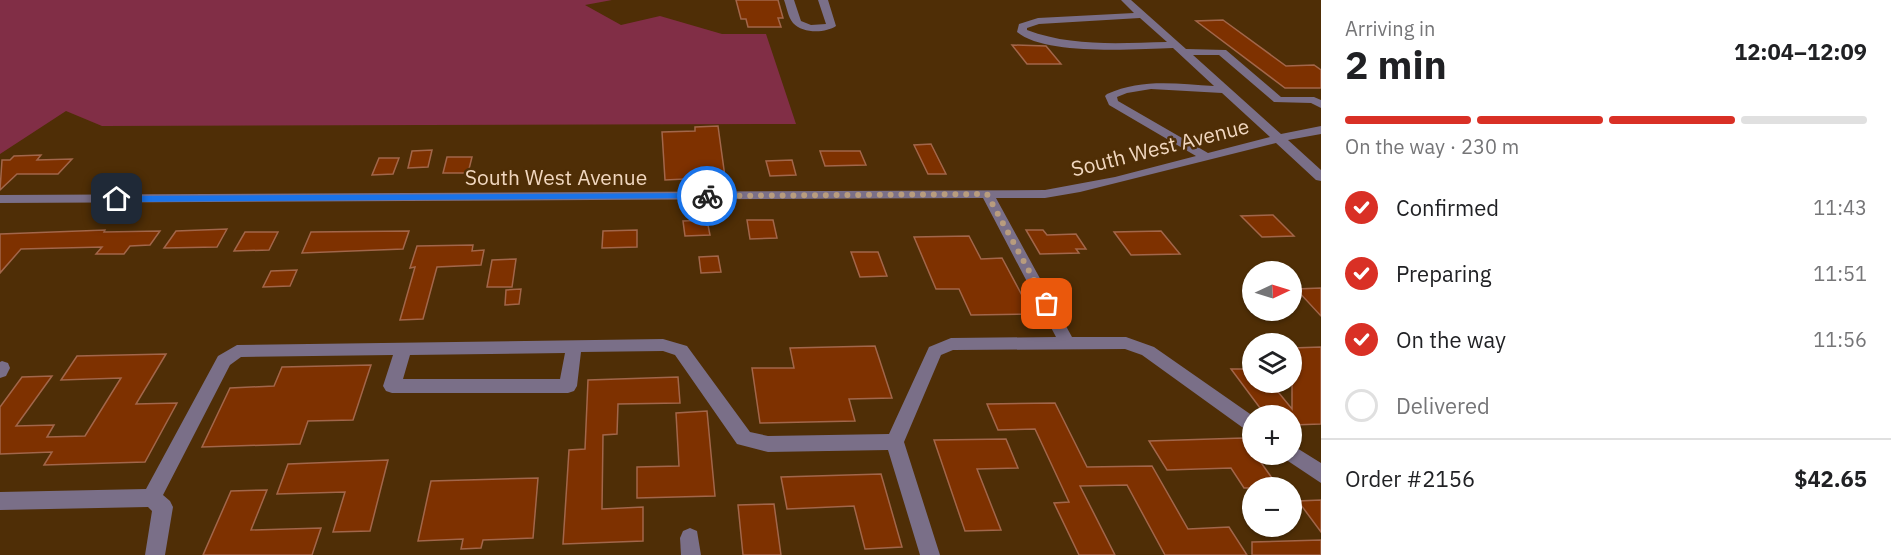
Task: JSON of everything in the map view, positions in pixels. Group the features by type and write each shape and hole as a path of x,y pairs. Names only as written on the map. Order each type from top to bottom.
{"street":[{"path":"789,0 795,20 804,27 820,28 831,26 823,0"},
{"path":"1126,0 1321,177"},
{"path":"1143,15 1038,21 1022,26 1022,32 1035,39 1061,43 1222,52 1278,100 1314,100 1321,105"},
{"path":"1205,156 1126,112 1113,103 1111,96 1119,91 1149,86 1225,90"},
{"name":"South West Avenue","path":"0,199 1045,194 1090,188 1277,137 1321,130"},
{"path":"987,194 1068,344"},
{"path":"930,555 895,442 935,351 951,344 1125,343 1148,351 1242,418"},
{"path":"151,499 224,361 237,351 663,345 681,350 744,438 768,444 895,442"},
{"path":"403,349 392,386 568,387 574,346"},
{"path":"1302,460 1321,474"},
{"path":"0,501 151,499 163,507 155,555"}],"shaded area":[{"path":"0,0 612,0 585,5 621,25 660,16 722,34 766,34 796,124 102,126 66,111 0,154"}],"building":[{"path":"736,0 778,0 783,18 778,18 781,27 748,27 746,19 741,19"},
{"path":"1223,20 1286,66 1314,65 1321,70 1321,88 1285,88 1196,21"},
{"path":"1012,45 1046,46 1061,64 1027,64"},
{"path":"718,126 725,177 665,180 662,132 695,131 695,127"},
{"path":"931,144 946,174 928,174 914,145"},
{"path":"432,150 428,167 408,168 412,151"},
{"path":"820,151 860,151 866,165 825,166"},
{"path":"41,155 37,160 72,159 58,174 17,174 0,190 2,160 10,160 14,156"},
{"path":"447,157 472,157 468,173 443,173"},
{"path":"379,158 399,158 393,174 372,175"},
{"path":"792,160 796,175 770,176 766,161"},
{"path":"1273,215 1294,236 1262,237 1241,216"},
{"path":"707,220 710,235 685,236 683,221"},
{"path":"747,220 773,220 777,238 750,239"},
{"path":"227,229 217,247 164,248 176,231"},
{"path":"105,230 104,232 160,231 150,245 130,246 124,254 96,254 102,247 21,249 0,273 0,234"},
{"path":"637,230 637,247 602,248 603,231"},
{"path":"1026,230 1043,230 1047,235 1076,234 1086,249 1076,249 1079,253 1040,254"},
{"path":"409,231 403,249 302,253 311,232"},
{"path":"1161,231 1180,254 1131,255 1114,232"},
{"path":"245,232 278,232 269,250 234,251"},
{"path":"969,236 981,259 1002,258 1032,314 971,315 959,289 936,289 914,237"},
{"path":"473,245 472,251 484,250 481,265 437,267 423,319 400,320 415,267 410,268 417,246"},
{"path":"851,252 878,252 887,276 860,277"},
{"path":"718,256 721,272 701,273 699,257"},
{"path":"516,259 512,287 487,287 492,260"},
{"path":"297,270 290,286 263,287 271,271"},
{"path":"1321,288 1321,316 1302,295 1302,289"},
{"path":"521,289 519,304 505,305 506,290"},
{"path":"875,346 892,398 849,399 855,421 760,423 752,368 794,368 790,348"},
{"path":"1321,347 1321,424 1302,425 1302,405 1292,405 1292,393 1302,393 1302,348"},
{"path":"166,354 136,404 177,403 145,462 44,465 52,452 0,454 0,407 22,377 52,376 16,426 54,425 47,437 85,436 121,378 61,380 77,356"},
{"path":"371,365 353,420 308,421 300,444 202,447 230,388 274,386 282,367"},
{"path":"1231,369 1242,369 1242,384"},
{"path":"678,377 680,403 618,404 617,434 603,435 602,509 643,507 643,541 563,544 569,450 585,449 588,380"},
{"path":"1249,393 1279,393 1289,405 1258,405"},
{"path":"1055,403 1087,467 1152,466 1188,529 1229,527 1247,555 1165,555 1127,485 1080,486 1115,555 1079,555 1054,503 1069,502 1035,429 998,430 987,404"},
{"path":"707,411 715,496 637,498 637,467 679,466 676,413"},
{"path":"1242,438 1242,465 1263,465 1271,477 1242,477 1242,485 1231,468 1167,470 1149,441"},
{"path":"1006,439 1018,468 977,469 1001,530 965,531 934,440"},
{"path":"388,460 370,531 333,532 345,492 277,494 288,464"},
{"path":"881,474 902,547 865,549 854,506 787,509 781,477"},
{"path":"538,478 533,538 483,540 481,548 461,549 463,539 418,541 431,481"},
{"path":"267,490 251,530 321,528 312,555 203,555 231,491"},
{"path":"1321,500 1321,532 1302,506 1302,501"},
{"path":"774,504 781,555 743,555 738,505"},
{"path":"1321,540 1321,555 1252,555 1252,542"}],"way so far":[{"path":"707,196 987,194 1047,304"}],"route":[{"path":"117,199 707,196"}]}
